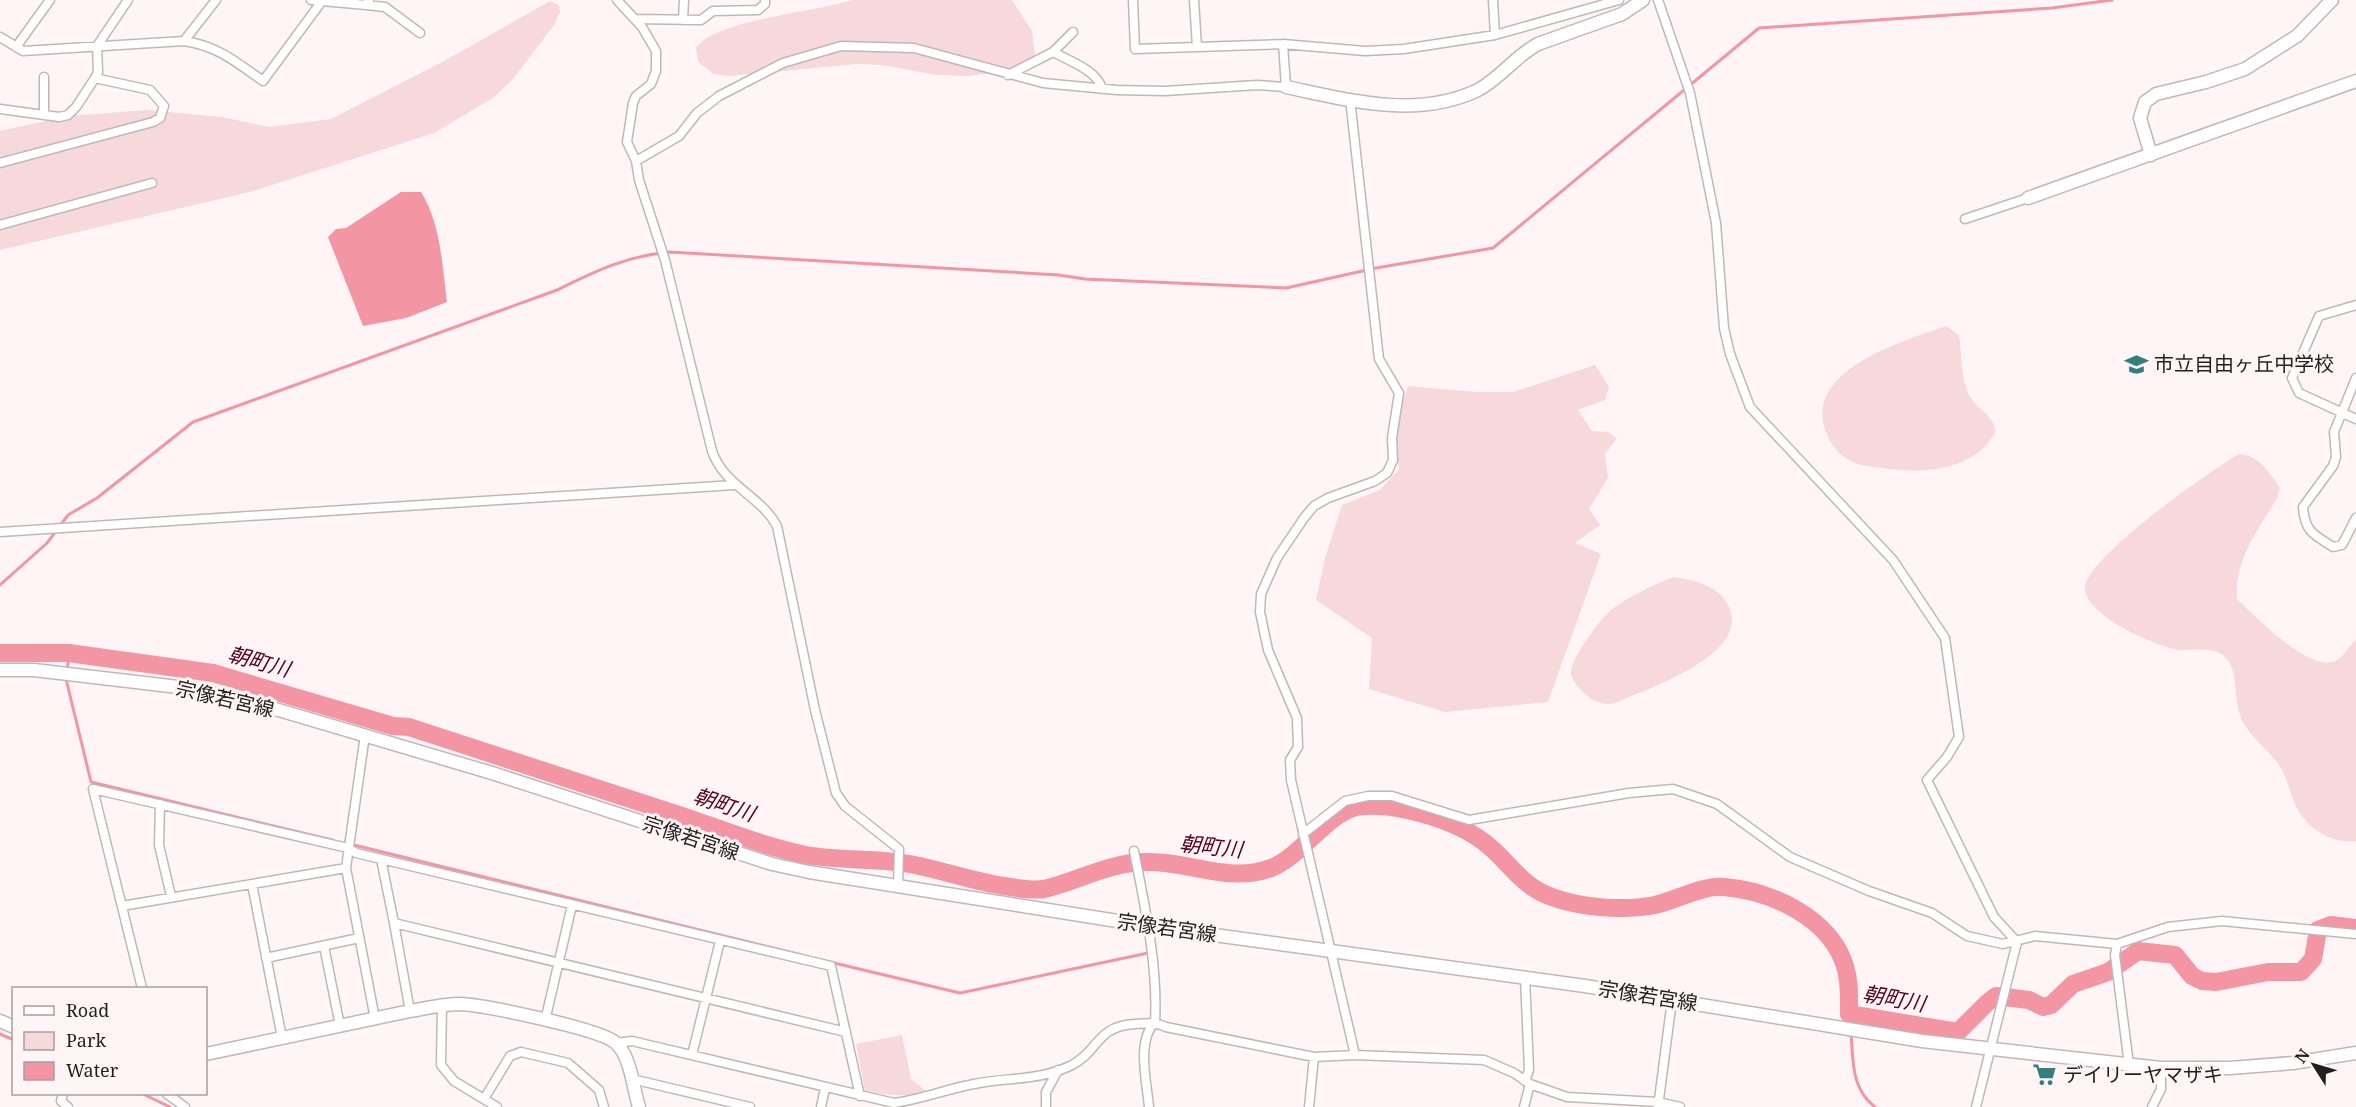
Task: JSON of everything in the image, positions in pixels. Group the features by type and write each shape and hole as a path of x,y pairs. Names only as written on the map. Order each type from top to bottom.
{"main road":[{"path":"1286,87 1350,99 1373,106 1402,106 1452,98 1477,90 1525,51 1551,39 1622,14 1643,0"},
{"path":"2151,155 2140,118 2145,102 2156,94 2217,79 2245,69 2297,36 2332,0"},
{"path":"2028,198 2356,81"},
{"name":"宗像若宮線","path":"0,670 44,671 187,688 248,701 492,773 772,864 898,886 1149,926 1525,977 1858,1031 1988,1049 2161,1068 2272,1064 2356,1053"},
{"path":"207,1054 442,1005 490,1007 594,1031 616,1043 624,1054 639,1107"}],"street":[{"path":"16,47 50,0"},
{"path":"0,109 59,117 68,115 95,78 98,72 97,46 128,0"},
{"path":"184,41 216,0"},
{"path":"311,0 368,3 385,7 420,33"},
{"path":"617,0 635,19 656,51 656,71 651,84 636,96 633,103 627,142 636,161 639,180 668,272 712,451 717,466 734,485 770,513 777,526 815,710 836,793 845,806 899,849 898,886"},
{"path":"683,20 684,0"},
{"path":"635,19 701,20 713,11 758,10 765,4 765,0"},
{"path":"1133,0 1135,50 1282,44 1365,51 1495,35 1619,0"},
{"path":"1194,0 1197,47"},
{"path":"1493,0 1495,35"},
{"path":"1658,0 1689,93 1714,212 1721,267 1724,328 1730,354 1750,407 1893,560 1945,638 1959,737 1947,757 1927,780 1994,917 2017,942"},
{"path":"0,37 23,51 184,41 206,44 218,49 263,81 322,1"},
{"path":"1008,75 1053,52 1073,32"},
{"path":"636,161 679,136 697,113 719,96 783,63 841,46 914,48 1043,83 1102,89 1165,91 1257,85 1286,87 1282,44"},
{"path":"1053,52 1076,63 1101,83 1102,89"},
{"path":"44,77 44,115"},
{"path":"0,163 153,122 160,118 164,106 150,90 95,78"},
{"path":"1350,99 1379,358 1399,393 1392,438 1393,460 1387,473 1375,481 1328,498 1314,506 1277,558 1262,594 1260,612 1268,650 1297,718 1298,747 1290,760 1291,780 1355,1056"},
{"path":"0,225 152,183"},
{"path":"1965,219 2028,198"},
{"path":"2356,305 2319,316 2292,378 2299,393 2356,419"},
{"path":"2356,378 2334,432 2336,457 2303,507 2305,525 2313,534 2333,547 2342,545 2356,518"},
{"path":"0,532 734,485"},
{"path":"365,735 346,868 375,1018"},
{"path":"142,987 93,789 348,848 356,853 831,966 860,1096"},
{"path":"1303,834 1345,801 1368,796 1392,796 1469,820 1618,795 1673,789 1717,804 1790,857 1869,891 1932,913 1966,936 2003,944 2035,936 2116,944 2168,927 2222,921 2356,934"},
{"path":"160,804 159,845 171,897"},
{"path":"1134,851 1149,926 1155,1022 1149,1028 1145,1050 1149,1107"},
{"path":"381,859 410,1011"},
{"path":"122,906 346,868"},
{"path":"252,884 282,1038"},
{"path":"545,1021 572,905"},
{"path":"394,923 846,1032"},
{"path":"266,958 359,938"},
{"path":"692,1056 720,941"},
{"path":"1976,1107 1988,1049 2017,942"},
{"path":"2116,944 2115,955 2129,1065"},
{"path":"324,946 340,1026"},
{"path":"1524,1107 1529,1070 1525,977"},
{"path":"1658,1105 1672,1000"},
{"path":"442,1005 441,1065 454,1081 497,1107"},
{"path":"616,1043 632,1041 894,1103 914,1101 973,1084 1032,1079 1074,1064 1109,1029 1126,1024 1155,1022 1166,1027 1314,1057 1484,1060 1528,1083 1567,1097 1680,1107"},
{"path":"484,1099 510,1056 521,1052 568,1063 599,1090 604,1107"},
{"path":"1309,1107 1314,1057"},
{"path":"2152,1107 2161,1089 2161,1068"},
{"path":"1046,1107 1046,1092 1058,1070"},
{"path":"632,1079 750,1107"},
{"path":"821,1107 825,1088"},
{"path":"168,1095 185,1107"}],"green space":[{"path":"852,0 1012,0 1032,31 1035,54 1023,70 967,76 936,75 883,65 857,64 729,76 714,74 698,62 696,48 706,38 723,30"},
{"path":"550,1 559,5 560,12 554,25 513,79 493,98 434,133 250,192 0,250 0,131 69,116 147,110 222,117 269,127 331,119 446,60"},
{"path":"1946,326 1959,335 1963,373 1969,395 1994,425 1996,431 1987,445 1975,455 1961,462 1930,470 1913,471 1855,463 1839,453 1832,445 1824,426 1823,406 1831,388 1845,373 1886,348"},
{"path":"1595,365 1609,387 1605,400 1578,410 1592,431 1608,432 1617,438 1605,454 1608,478 1589,509 1600,525 1575,543 1601,554 1548,702 1445,712 1369,689 1372,638 1316,600 1325,558 1342,505 1380,490 1399,469 1393,429 1408,386 1476,392 1513,392"},
{"path":"2239,454 2258,461 2280,488 2277,498 2243,558 2239,571 2237,599 2284,642 2313,659 2326,662 2337,660 2356,639 2356,841 2340,841 2325,836 2301,815 2279,765 2243,722 2238,708 2234,674 2224,656 2204,649 2174,649 2137,635 2098,611 2085,591 2089,577 2124,538 2177,496"},
{"path":"1673,577 1705,585 1724,598 1732,622 1726,638 1713,653 1695,666 1654,687 1608,704 1590,698 1576,684 1571,673 1575,658 1587,639 1612,609 1642,591"},
{"path":"902,1035 911,1079 927,1092 896,1095 865,1090 856,1044"}],"water":[{"path":"401,192 421,192 428,204 440,245 447,302 406,318 363,326 328,237 336,229 346,228"}],"waterway":[{"path":"0,585 47,543 68,515 97,498 193,422 557,290 598,271 639,257 670,252 1059,275 1085,279 1286,288 1376,268 1493,248 1759,28 2052,8 2112,0"},
{"name":"朝町川","path":"0,653 69,653 213,673 393,726 409,727 790,851 819,857 910,864 1024,889 1044,889 1106,869 1144,862 1176,864 1224,873 1255,872 1283,862 1327,823 1351,809 1378,806 1412,811 1448,822 1464,830 1490,847 1533,888 1552,897 1576,904 1643,907 1716,887 1761,894 1779,901 1813,921 1827,934 1837,949 1848,978 1849,1014 1958,1032 1996,996 2029,1000 2043,1007 2051,1005 2073,984 2108,972 2138,951 2175,955 2192,976 2202,981 2216,982 2268,972 2301,972 2313,959 2318,930 2331,925 2356,928"},
{"path":"67,672 69,653"},
{"path":"66,679 91,782 332,840"},
{"path":"350,844 801,955"},
{"path":"830,962 960,993 1148,953"},
{"path":"1849,1014 1850,1026"},
{"path":"1851,1032 1857,1083 1861,1092 1875,1107"},
{"path":"0,1034 12,1039"},
{"path":"145,1095 170,1107"}],"place":[{"name":"市立自由ヶ丘中学校","path":"2136,364"},
{"name":"デイリーヤマザキ","path":"2045,1075"}]}
